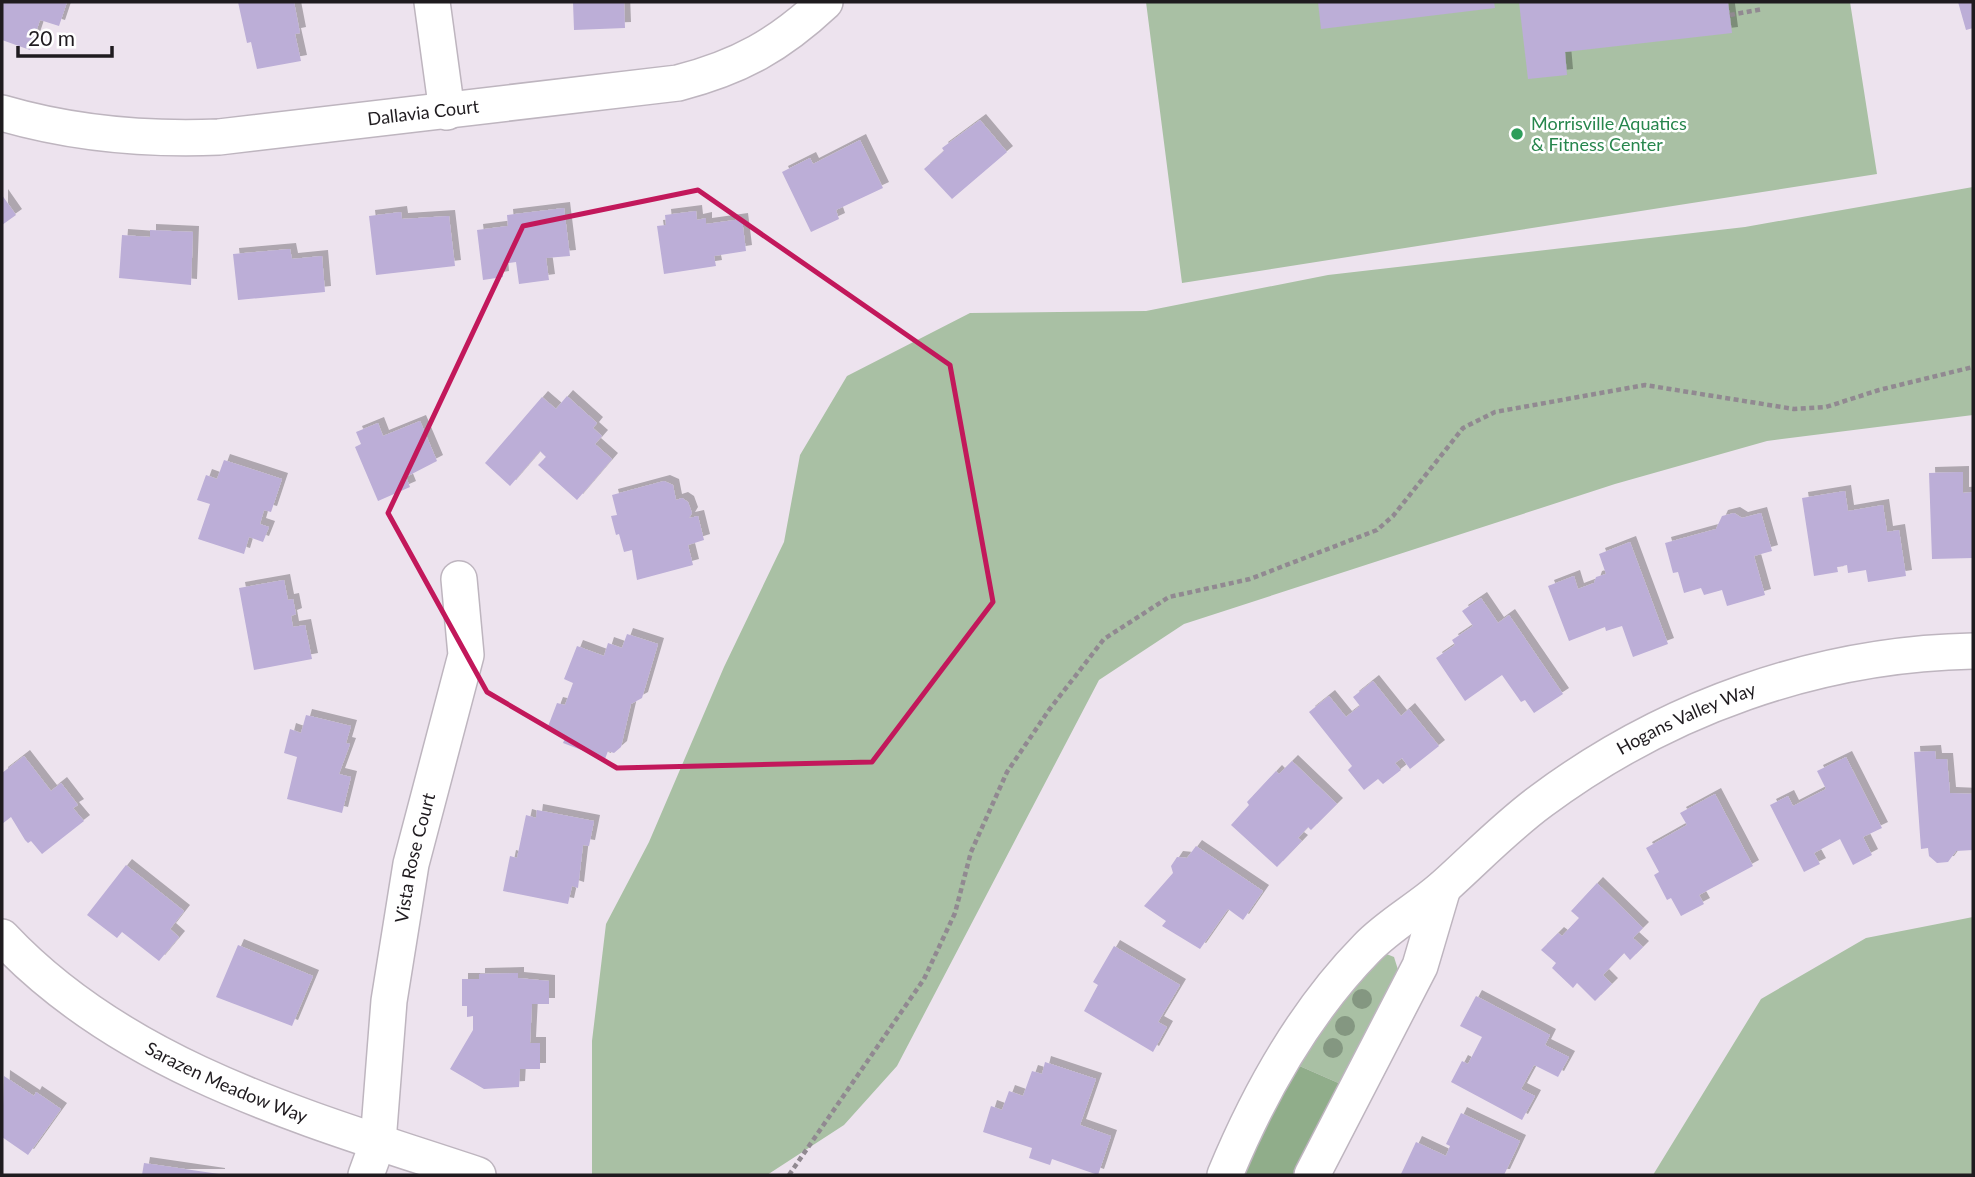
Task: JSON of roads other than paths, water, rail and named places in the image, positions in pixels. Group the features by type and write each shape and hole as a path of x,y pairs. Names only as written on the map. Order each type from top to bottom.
{"street":[{"path":"432,2 447,112"},
{"name":"Dallavia Court","path":"2,113 43,125 100,135 160,139 219,137 678,83 740,64 796,30 825,2"},
{"name":"Vista Rose Court","path":"366,1175 378,1142 389,1001 411,864 466,655 459,579"},
{"name":"Hogans Valley Way","path":"1225,1175 1271,1076 1344,972 1369,945 1443,888 1540,802 1635,739 1703,706 1775,682 1839,666 1939,651 1973,650"},
{"path":"1312,1175 1420,965 1443,888"},
{"name":"Sarazen Meadow Way","path":"2,937 68,996 149,1050 205,1078 378,1142 478,1175"}],"place":[{"name":"Morrisville Aquatics & Fitness Center","path":"1517,134"}]}
